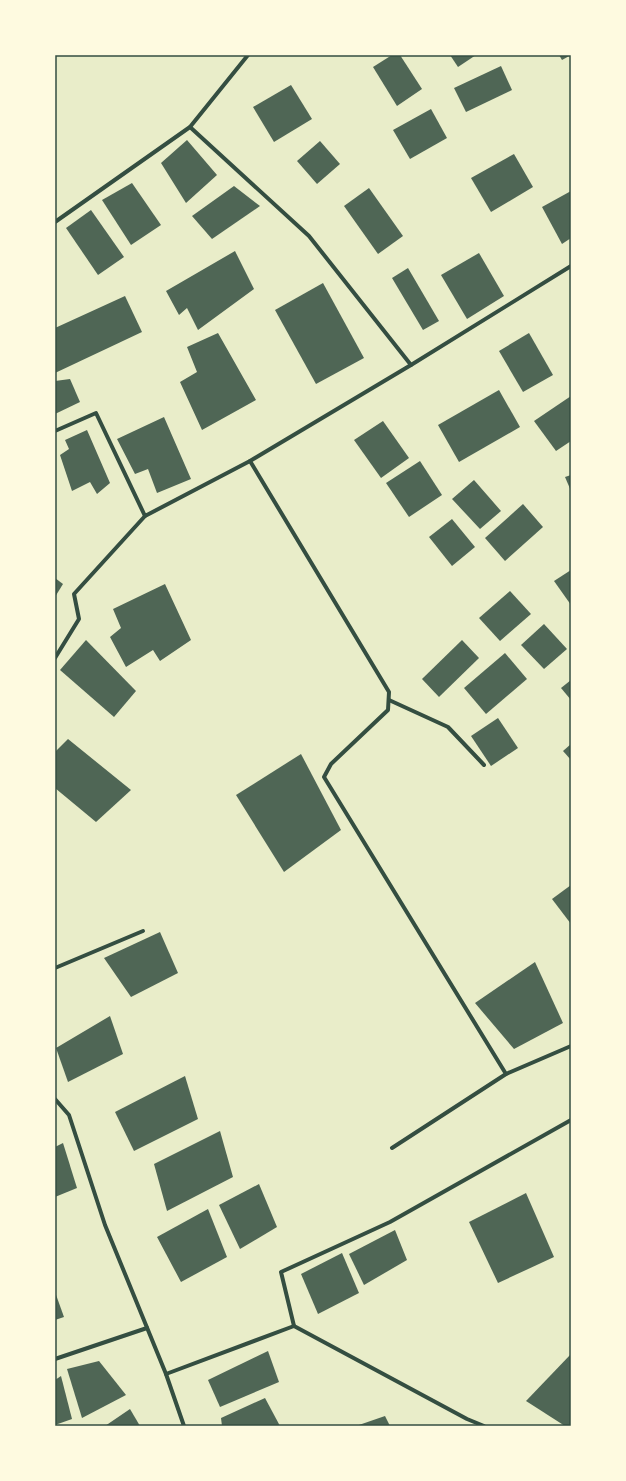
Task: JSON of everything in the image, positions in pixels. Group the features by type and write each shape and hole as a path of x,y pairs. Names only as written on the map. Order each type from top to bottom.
{"street":[{"path":"55,222 190,126 248,55"},
{"path":"190,126 309,236 411,365"},
{"path":"55,658 79,619 74,594 145,516 250,461 411,365 571,266"},
{"path":"55,431 96,413 145,516"},
{"path":"250,461 389,692 388,710 332,764 324,777 506,1074"},
{"path":"389,700 448,727 484,765"},
{"path":"55,968 143,931"},
{"path":"392,1148 506,1074 571,1046"},
{"path":"55,1099 69,1115 105,1225 166,1374 184,1426"},
{"path":"484,1426 466,1419 294,1326 281,1272 390,1222 571,1120"},
{"path":"166,1374 294,1326"},
{"path":"55,1359 147,1328"}],"building":[{"path":"392,55 400,55 422,89 397,106 373,67"},
{"path":"450,55 476,55 458,67"},
{"path":"559,55 571,55 562,60"},
{"path":"501,66 512,90 466,112 454,88"},
{"path":"291,85 312,119 274,142 253,107"},
{"path":"431,109 447,138 410,159 393,130"},
{"path":"187,140 217,175 186,203 161,163"},
{"path":"320,141 340,164 317,184 297,161"},
{"path":"514,154 533,187 491,212 471,178"},
{"path":"132,183 161,225 131,245 102,200"},
{"path":"234,186 260,206 212,239 192,216"},
{"path":"369,188 403,236 378,254 344,206"},
{"path":"571,191 571,238 562,244 542,207"},
{"path":"91,210 124,257 98,275 66,228"},
{"path":"235,251 254,289 198,330 187,308 179,315 166,291"},
{"path":"479,253 504,296 467,319 441,275"},
{"path":"408,268 439,321 423,330 392,278"},
{"path":"323,283 364,358 316,384 275,310"},
{"path":"125,296 142,332 55,373 55,328"},
{"path":"218,333 256,400 202,430 180,382 197,372 187,347"},
{"path":"529,333 553,375 523,392 499,351"},
{"path":"70,379 80,402 55,414 55,381"},
{"path":"499,390 520,427 459,462 438,425"},
{"path":"571,396 571,441 556,451 534,421"},
{"path":"164,417 191,479 157,493 148,469 135,474 117,439"},
{"path":"383,421 409,458 381,478 354,440"},
{"path":"87,430 110,483 97,494 90,482 72,491 60,455 69,449 65,440"},
{"path":"420,461 442,495 409,517 386,483"},
{"path":"571,475 571,491 565,477"},
{"path":"474,480 501,511 480,529 452,499"},
{"path":"523,504 543,527 505,561 485,538"},
{"path":"452,519 475,547 452,566 429,537"},
{"path":"571,570 571,605 554,581"},
{"path":"55,578 63,584 55,597"},
{"path":"165,584 191,640 160,661 153,650 126,667 110,637 121,628 113,609"},
{"path":"510,591 531,614 500,641 479,618"},
{"path":"544,624 567,649 544,669 521,645"},
{"path":"86,640 136,691 114,717 60,670"},
{"path":"462,640 479,658 439,697 422,679"},
{"path":"505,653 527,679 486,714 464,688"},
{"path":"571,680 571,700 561,688"},
{"path":"498,718 518,748 491,766 471,736"},
{"path":"68,739 131,790 96,822 55,788 55,752"},
{"path":"571,744 571,760 563,751"},
{"path":"301,754 341,830 284,872 236,795"},
{"path":"571,885 571,924 552,899"},
{"path":"160,932 178,973 131,997 104,958"},
{"path":"535,962 563,1023 514,1049 475,1003"},
{"path":"110,1016 123,1054 68,1082 56,1048"},
{"path":"185,1076 198,1119 134,1151 115,1112"},
{"path":"220,1131 233,1177 167,1211 154,1164"},
{"path":"63,1143 77,1188 55,1197 55,1147"},
{"path":"259,1184 277,1227 240,1249 219,1205"},
{"path":"526,1193 554,1257 498,1283 469,1222"},
{"path":"208,1209 227,1257 181,1282 157,1237"},
{"path":"395,1230 407,1260 364,1285 349,1254"},
{"path":"342,1253 359,1293 318,1314 301,1274"},
{"path":"55,1292 64,1317 55,1320"},
{"path":"268,1351 279,1382 220,1407 208,1380"},
{"path":"571,1354 571,1426 565,1426 526,1401"},
{"path":"99,1361 126,1395 82,1418 67,1369"},
{"path":"61,1376 72,1419 55,1425 55,1380"},
{"path":"265,1398 280,1426 222,1426 221,1418"},
{"path":"130,1409 140,1426 105,1426"},
{"path":"385,1416 390,1426 356,1426"}]}
